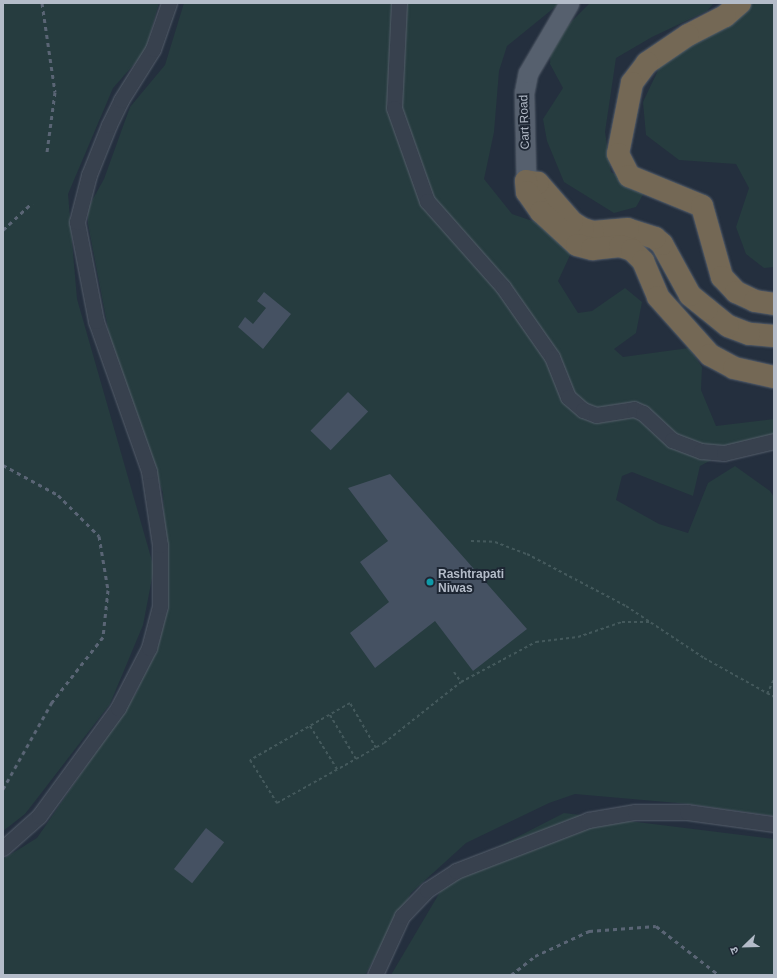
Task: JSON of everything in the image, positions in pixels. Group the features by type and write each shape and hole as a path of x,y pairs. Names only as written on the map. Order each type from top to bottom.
{"highway":[{"path":"740,3 725,16 688,35 646,63 632,83 618,154 629,176 702,206 722,277 736,292 755,301 774,304"},
{"path":"774,336 749,334 728,326 707,309 690,295 662,244 655,238 628,229 593,232 583,229 572,222 538,183 526,181 527,192 541,212 578,245 592,248 620,246 632,250 642,261 658,297 710,355 734,368 774,377"}],"main road":[{"name":"Cart Road","path":"526,181 524,93 528,73 569,3"}],"street":[{"path":"3,848 39,816 118,708 149,648 160,606 160,545 149,471 96,321 77,222 89,175 109,125 121,100 153,49 169,3"},
{"path":"399,3 394,108 427,201 504,286 552,357 568,397 582,410 596,415 634,408 643,413 672,440 701,451 724,453 774,441"},
{"path":"375,975 402,916 427,890 456,872 588,820 635,812 687,812 774,824"}],"path":[{"path":"471,540 495,542 527,554 626,606 704,658 774,697"},
{"path":"376,748 350,703 250,760 277,803 376,748 461,682 536,642 578,638 622,622 651,622"},
{"path":"454,672 461,682"},
{"path":"767,694 774,679"},
{"path":"330,714 356,759"},
{"path":"310,726 337,769"}],"green space":[{"path":"3,3 159,3 145,52 113,88 68,194 77,299 154,568 143,625 110,704 25,814 3,831"},
{"path":"184,3 390,3 405,6 405,3 560,3 507,46 499,71 494,132 484,179 512,214 562,231 572,251 558,281 578,313 592,311 625,288 642,302 636,333 614,349 623,357 689,348 702,367 701,390 716,426 774,419 774,449 719,456 700,466 693,496 632,472 622,476 616,500 659,524 688,533 708,483 735,466 770,491 774,497 774,816 689,804 575,794 549,803 466,843 411,893 365,975 3,975 3,859 37,838 137,692 168,602 163,493 110,339 88,224 88,208 104,179 130,107 165,65"},
{"path":"590,3 714,3 707,11 652,37 616,58 605,132 611,172 645,191 636,207 614,213 564,182 547,141 543,119 563,88 550,64 551,42"},
{"path":"747,3 774,3 774,267 764,268 746,254 736,227 749,188 736,164 679,160 646,135 643,102 662,62"},
{"path":"564,813 774,839 774,975 391,975 453,870"}],"building":[{"path":"264,292 291,314 263,349 238,327 245,317 253,324 266,308 257,301"},
{"path":"348,392 368,411 331,450 310,431"},
{"name":"Rashtrapati Niwas","path":"390,474 527,629 473,671 435,621 375,668 350,633 389,602 360,562 388,541 348,488"},
{"path":"206,828 224,842 192,883 174,869"}],"railway":[{"path":"42,3 55,92 47,152"},
{"path":"3,230 32,203"},
{"path":"3,465 58,495 99,536 108,590 103,637 52,702 3,789"},
{"path":"511,975 535,956 589,931 656,926 719,975"}],"place":[{"name":"Rashtrapati Niwas","path":"430,582"}]}
